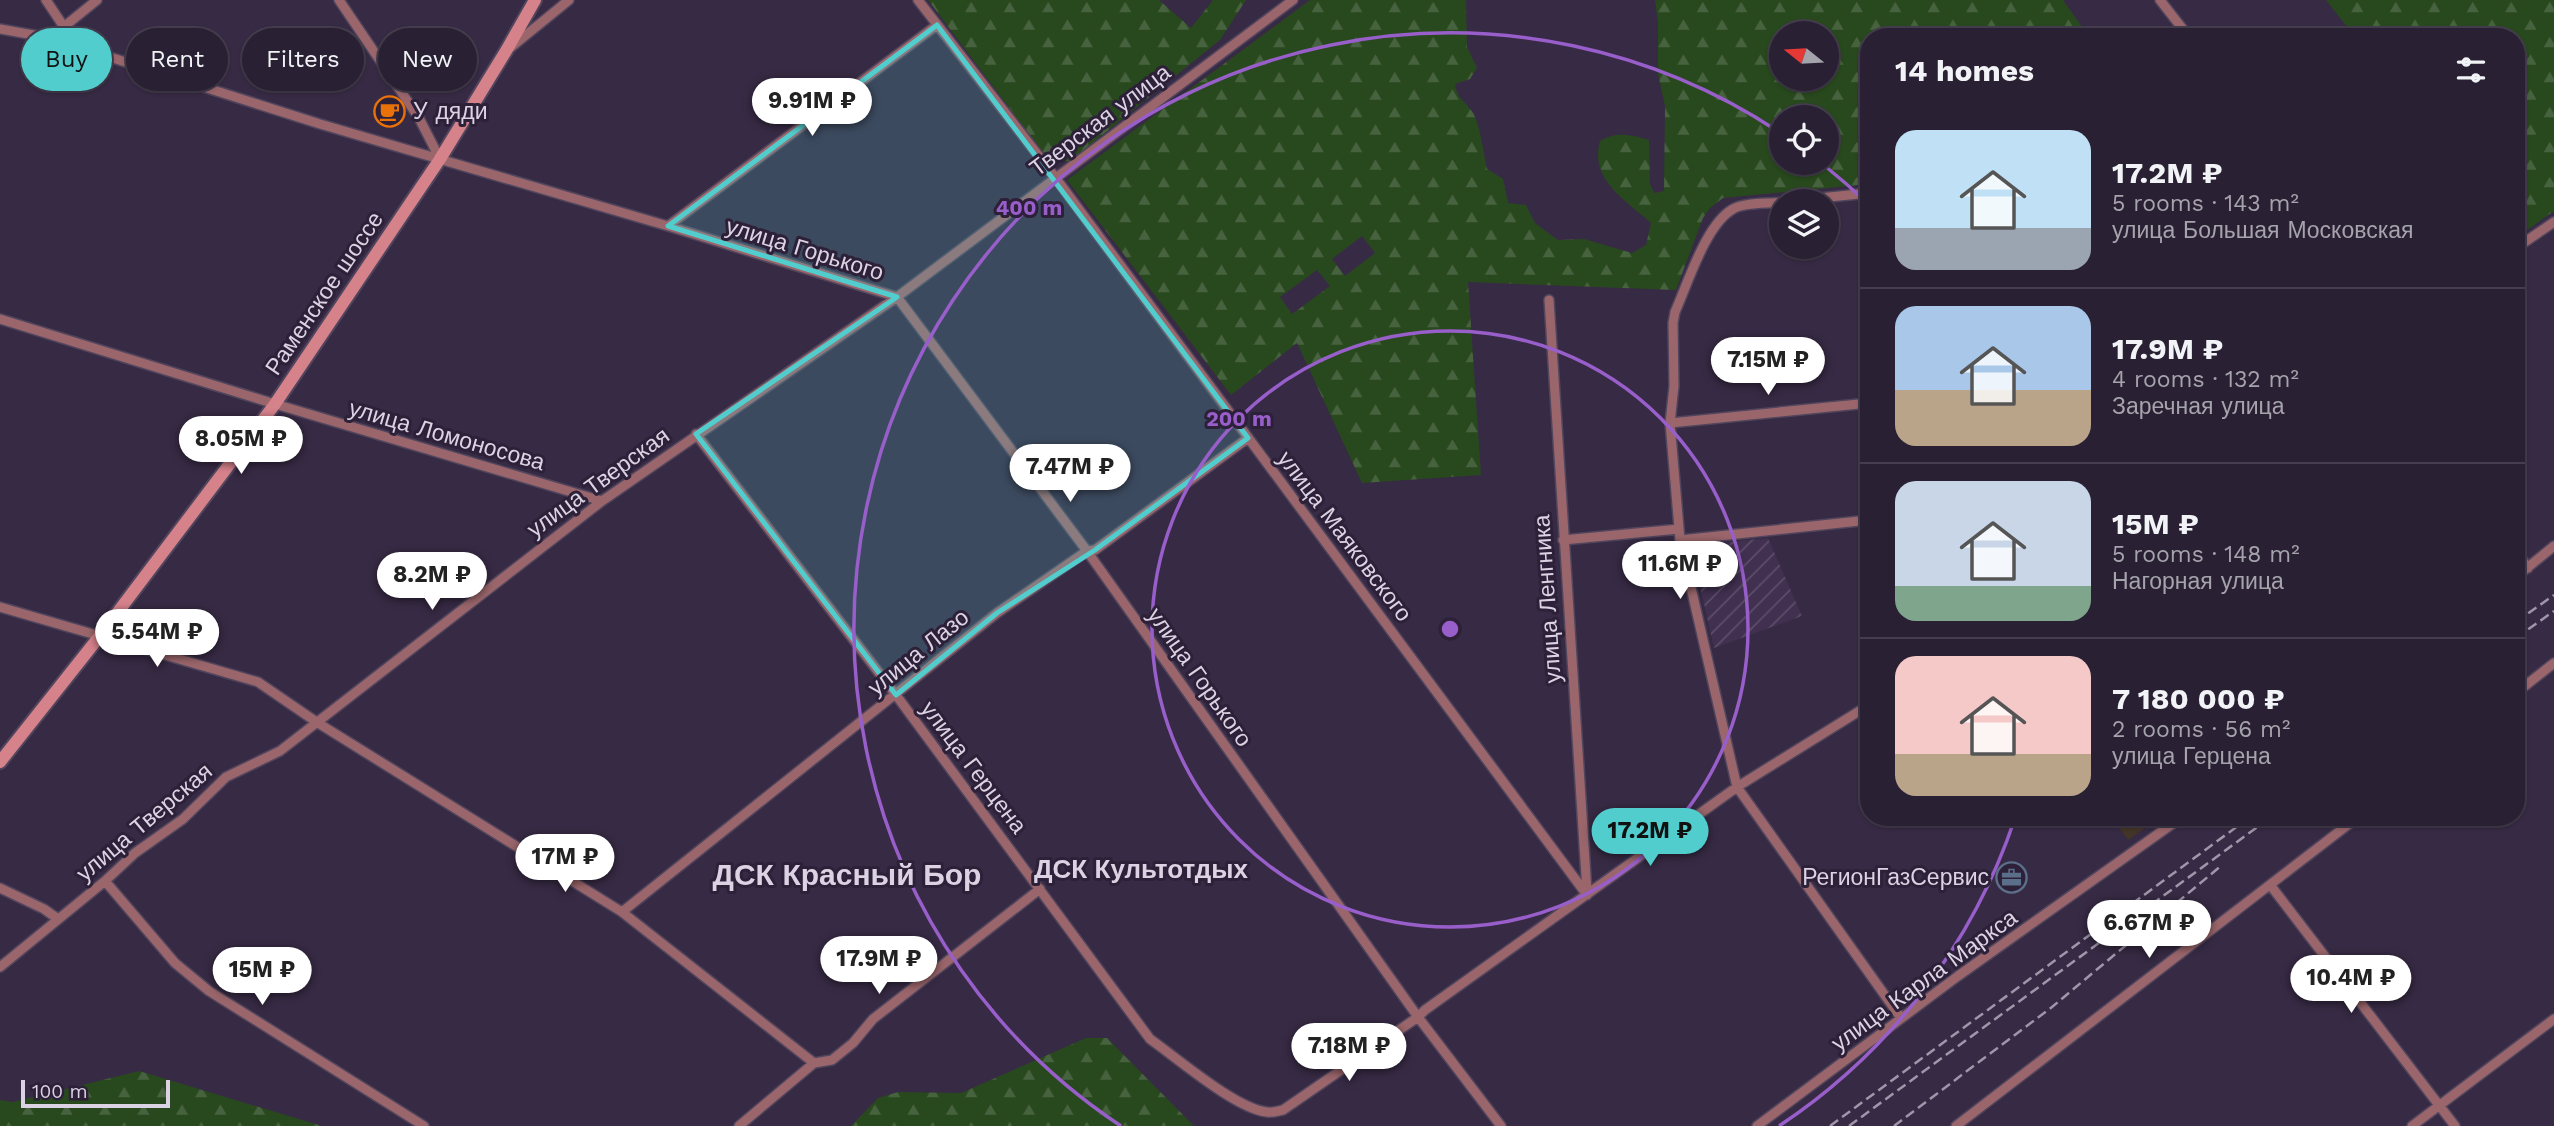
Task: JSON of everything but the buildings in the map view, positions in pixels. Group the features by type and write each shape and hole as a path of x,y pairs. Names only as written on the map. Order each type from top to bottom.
{"main road":[{"name":"Раменское шоссе","path":"0,762 99,637 275,404 440,159 534,0"}],"street":[{"path":"46,0 64,27 97,0"},
{"path":"339,0 419,118 440,159"},
{"path":"506,51 569,0"},
{"name":"улица Маяковского","path":"918,0 1055,177 1587,895"},
{"name":"Тверская улица","path":"897,298 1293,0"},
{"path":"2160,0 2182,28"},
{"path":"668,226 937,25"},
{"name":"улица Горького","path":"0,29 21,33"},
{"name":"улица Горького","path":"112,59 204,89 668,226 897,298 1087,551 1418,1017 1501,1126"},
{"path":"1839,196 1860,194"},
{"path":"1769,203 1736,207 1720,219 1675,312 1674,386 1670,423 1680,540 1737,788 1902,1018"},
{"path":"2525,242 2554,222"},
{"name":"улица Тверская","path":"0,967 135,853 183,819 226,777 280,751 602,501 897,298"},
{"name":"улица Ленгника","path":"1549,300 1587,895"},
{"name":"улица Ломоносова","path":"0,319 602,501"},
{"path":"1670,423 1860,404"},
{"name":"улица Герцена","path":"696,434 896,695 1150,1039 1207,1081 1244,1104 1266,1112 1283,1110 1418,1017 1737,788 1860,711"},
{"name":"улица Лазо","path":"622,912 998,612 1087,551 1095,551 1248,438"},
{"path":"1680,540 1860,521"},
{"path":"1563,540 1679,529"},
{"path":"2525,570 2554,546"},
{"path":"2525,564 2528,568"},
{"path":"0,607 258,682 318,723 622,912 814,1063"},
{"path":"2525,686 2554,663"},
{"name":"улица Карла Маркса","path":"1758,1126 1902,1018 2169,826"},
{"path":"1956,1126 2347,826"},
{"path":"105,881 175,963 209,991 424,1126"},
{"path":"2271,886 2455,1126"},
{"path":"0,888 44,909 58,919"},
{"path":"739,1126 814,1063 832,1060 853,1043 873,1019 1040,888"},
{"path":"2412,1126 2554,1018"}],"highlighted area":[{"path":"937,25 1248,438 1095,550 997,613 896,695 696,434 897,297 668,226"}],"shaded area":[{"path":"1768,538 1802,616 1714,648 1691,546"},
{"path":"2118,826 2147,826 2128,840"}],"green space":[{"path":"928,0 1159,0 1191,28 1213,0 1246,0 1220,40 1070,161 1050,162"},
{"path":"1310,0 1466,0 1467,47 1477,68 1470,79 1455,84 1456,90 1475,118 1487,169 1503,179 1508,203 1526,205 1535,223 1558,240 1584,239 1632,253 1646,245 1651,223 1612,188 1600,167 1598,155 1600,141 1612,136 1630,135 1649,140 1650,184 1654,193 1664,191 1665,106 1658,74 1655,0 2063,0 2083,28 1860,28 1860,185 1817,189 1769,189 1769,194 1723,198 1710,208 1703,218 1676,290 1468,282 1481,475 1362,483 1297,343 1231,395 1067,180","holes":["1362,236 1375,253 1345,276 1332,259","1317,270 1330,286 1292,314 1280,297"]},
{"path":"2326,0 2554,0 2554,211 2525,231 2525,28 2348,28"},
{"path":"1086,1038 1107,1038 1194,1126 851,1126 878,1098 898,1092 961,1093"},
{"path":"139,1071 322,1126 0,1126 0,1100 13,1102"}],"railway":[{"path":"2525,616 2554,595"},
{"path":"2525,632 2554,611"},
{"path":"1830,1126 2238,826"},
{"path":"1849,1126 2259,826"},
{"path":"1894,1126 2052,1007 2222,865"}],"place":[{"name":"У дяди","path":"390,111"},
{"name":"РегионГазСервис","path":"2012,877"}],"district":[{"name":"ДСК Культотдых","path":"1141,869"},
{"name":"ДСК Красный Бор","path":"847,875"}]}
